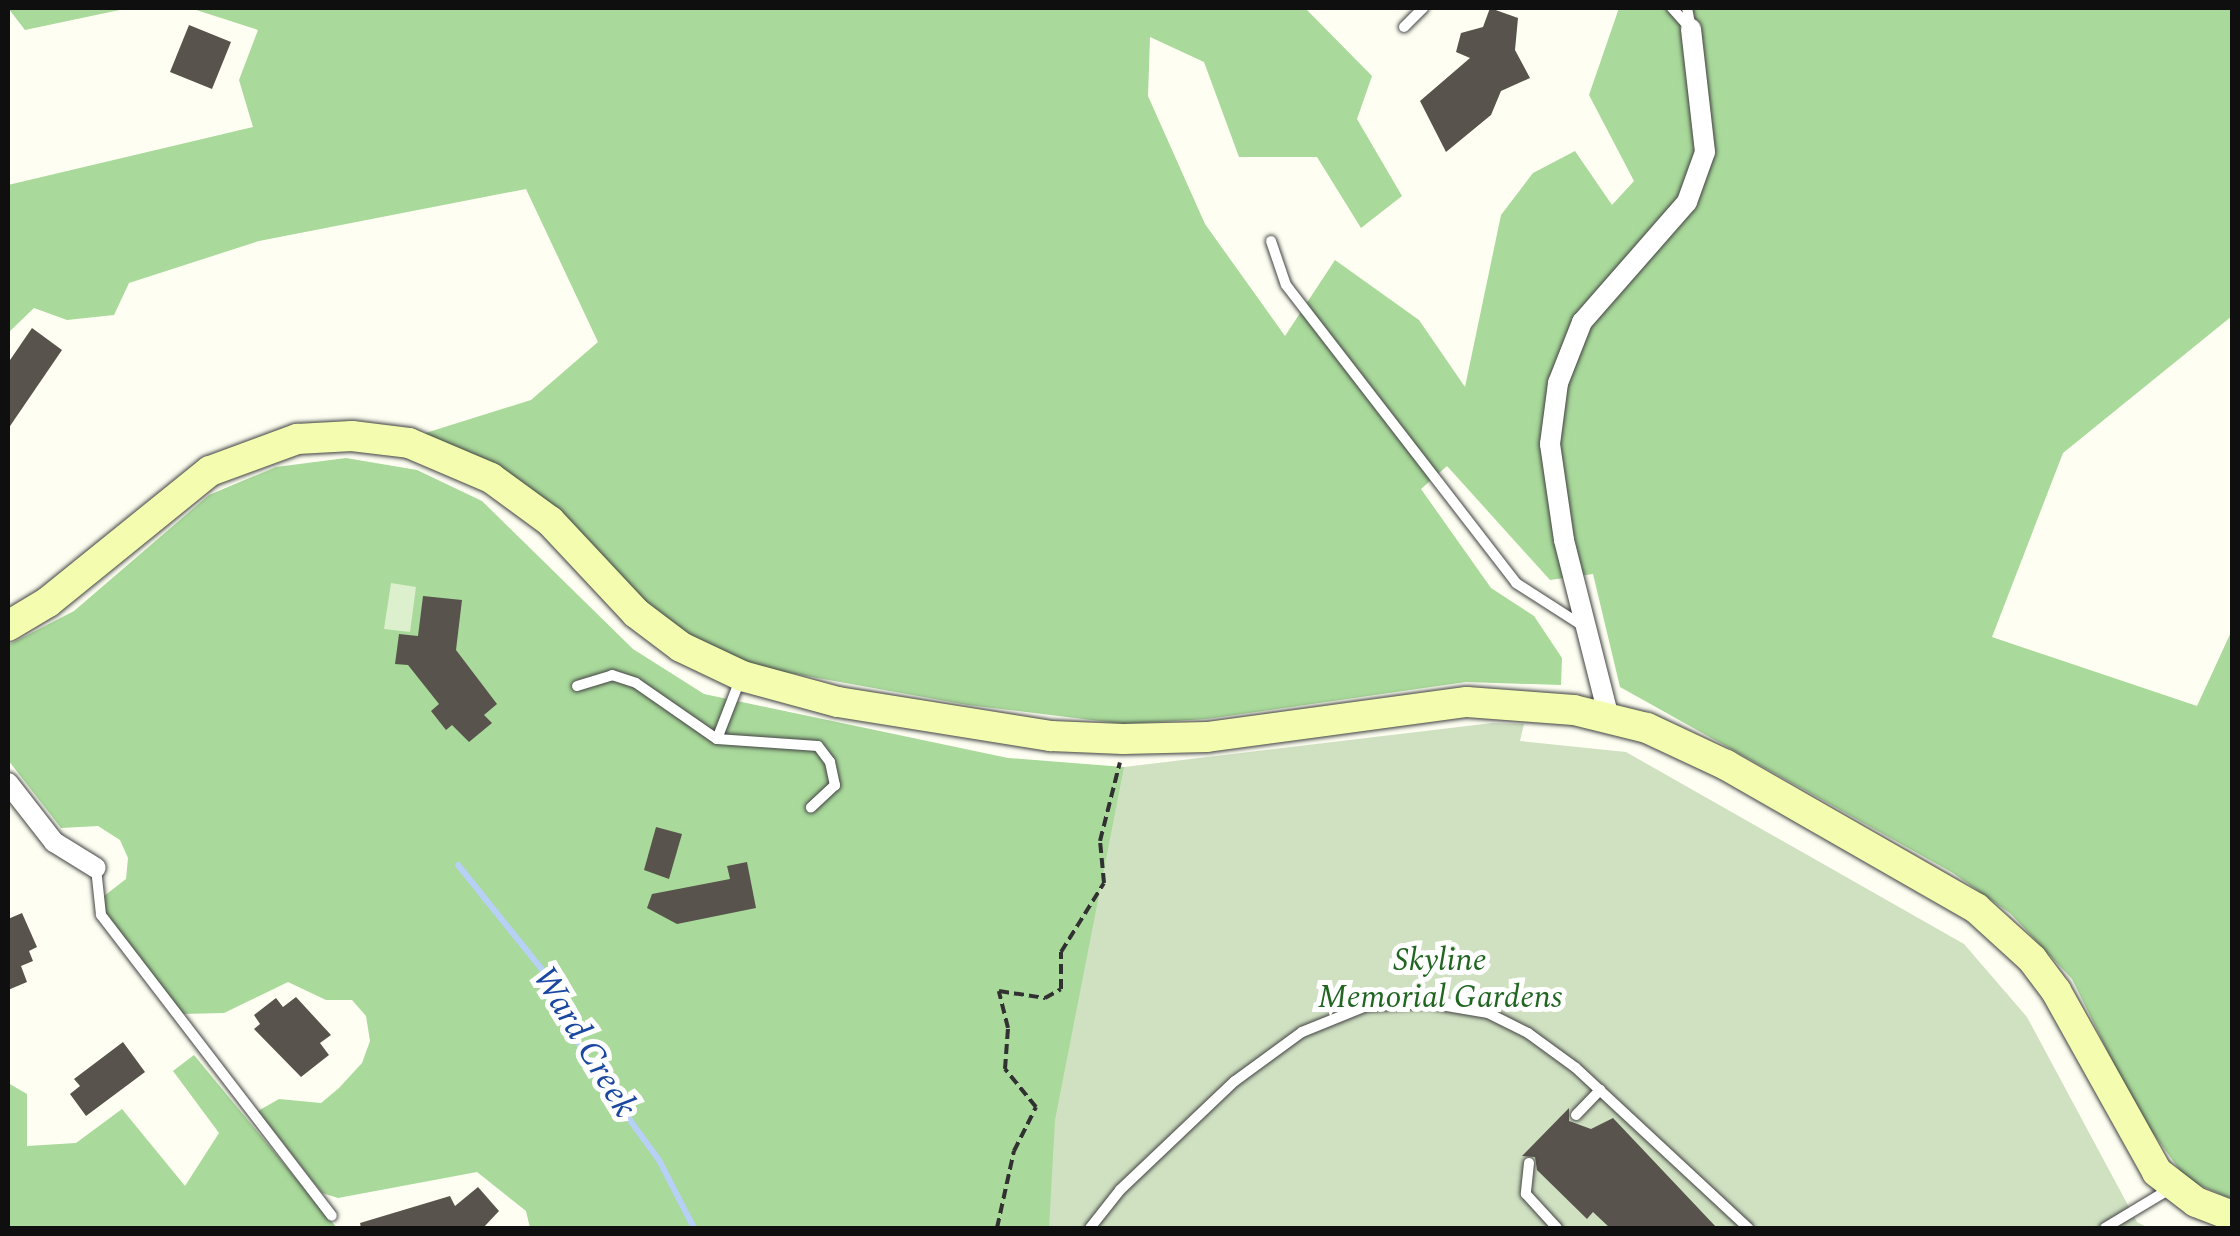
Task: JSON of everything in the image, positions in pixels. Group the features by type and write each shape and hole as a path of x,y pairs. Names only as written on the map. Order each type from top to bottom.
{"main road":[{"path":"8,626 48,602 210,471 298,439 352,436 409,443 507,487 550,520 657,631 742,676 983,728 1123,739 1207,736 1467,702 1608,718 1726,765 1990,920 2056,992 2140,1151 2173,1187 2232,1216"}],"street":[{"path":"1608,718 1592,630 1564,540 1550,444 1558,383 1582,322 1687,202 1705,152 1691,29"},
{"path":"8,783 54,842 96,868"}],"lane":[{"path":"1404,26 1423,8"},
{"path":"1672,8 1691,29"},
{"path":"1688,8 1691,29"},
{"path":"1270,241 1286,285 1516,582 1592,630"},
{"path":"577,686 612,675 636,683 717,739 818,746 835,785 811,807"},
{"path":"717,739 742,676"},
{"path":"96,868 100,915 332,1216"},
{"path":"1090,1228 1120,1190 1236,1081 1302,1032 1366,1006 1430,1003 1488,1013 1528,1033 1600,1090 1748,1228"},
{"path":"1576,1115 1600,1090"},
{"path":"1530,1163 1526,1194 1558,1228"},
{"path":"2105,1228 2173,1187"}],"path":[{"path":"997,1228 1014,1152 1036,1107 1005,1069 1008,1028 999,993 1004,988 1045,998 1060,989 1061,952 1104,883 1100,841 1123,739"}],"green space":[{"path":"8,8 129,8 25,30"},
{"path":"190,8 1305,8 1372,76 1357,119 1402,196 1361,228 1317,157 1239,157 1204,62 1150,37 1148,96 1205,224 1285,336 1335,260 1419,320 1465,387 1501,215 1533,173 1575,151 1612,205 1634,181 1589,95 1619,8 2232,8 2232,316 2063,453 1992,637 2197,706 2232,630 2232,1199 2187,1180 2137,1111 2072,979 2011,914 1953,873 1620,687 1593,574 1550,580 1447,466 1421,489 1491,588 1534,616 1562,658 1561,685 1466,682 1207,719 1124,724 968,705 746,665 685,636 416,436 531,400 598,342 526,189 259,241 129,283 114,315 67,320 34,308 8,333 8,185 253,127 239,80 258,30"},
{"path":"346,458 417,470 482,501 633,649 704,694 1008,758 1124,767 1127,792 1078,1228 530,1228 526,1211 477,1172 338,1198 322,1193 258,1111 279,1099 321,1103 339,1088 362,1063 370,1041 366,1016 352,1000 326,1000 288,982 224,1013 182,1014 95,903 126,879 128,858 120,840 98,826 61,828 8,760 8,645 74,611 209,495 276,467"},
{"path":"391,583 416,587 410,632 384,629"},
{"name":"Skyline Memorial Gardens","path":"1492,723 1524,724 1520,741 1626,752 1964,944 2027,1017 2137,1222 2149,1228 1049,1228 1055,1120 1124,767"},
{"path":"194,1055 337,1228 8,1228 8,1083 27,1094 27,1146 76,1143 122,1109 185,1186 219,1133 173,1071"}],"building":[{"path":"1490,8 1518,18 1515,50 1530,78 1501,91 1491,115 1446,152 1420,101 1470,58 1456,52 1461,33 1483,27"},
{"path":"189,25 231,42 212,89 170,72"},
{"path":"32,328 62,350 8,429 8,363"},
{"path":"423,596 462,600 456,650 497,704 484,715 492,723 469,742 452,725 446,730 431,711 439,704 408,665 395,664 399,634 418,636"},
{"path":"656,827 682,834 669,879 644,870"},
{"path":"747,862 756,908 677,924 647,908 652,894 730,879 727,866"},
{"path":"22,913 37,947 29,951 33,961 21,966 27,982 8,990 8,919"},
{"path":"296,997 331,1035 320,1043 329,1055 301,1077 254,1029 260,1024 254,1015 276,998 283,1007"},
{"path":"123,1042 145,1072 86,1116 70,1094 80,1086 74,1079"},
{"path":"1569,1108 1569,1121 1591,1129 1613,1118 1717,1228 1610,1228 1593,1212 1587,1219 1537,1170 1535,1157 1522,1156"},
{"path":"478,1187 499,1211 483,1228 361,1228 360,1223 450,1196 455,1206"}],"waterway":[{"name":"Ward Creek","path":"458,865 548,977 587,1061 659,1160 694,1228"}]}
